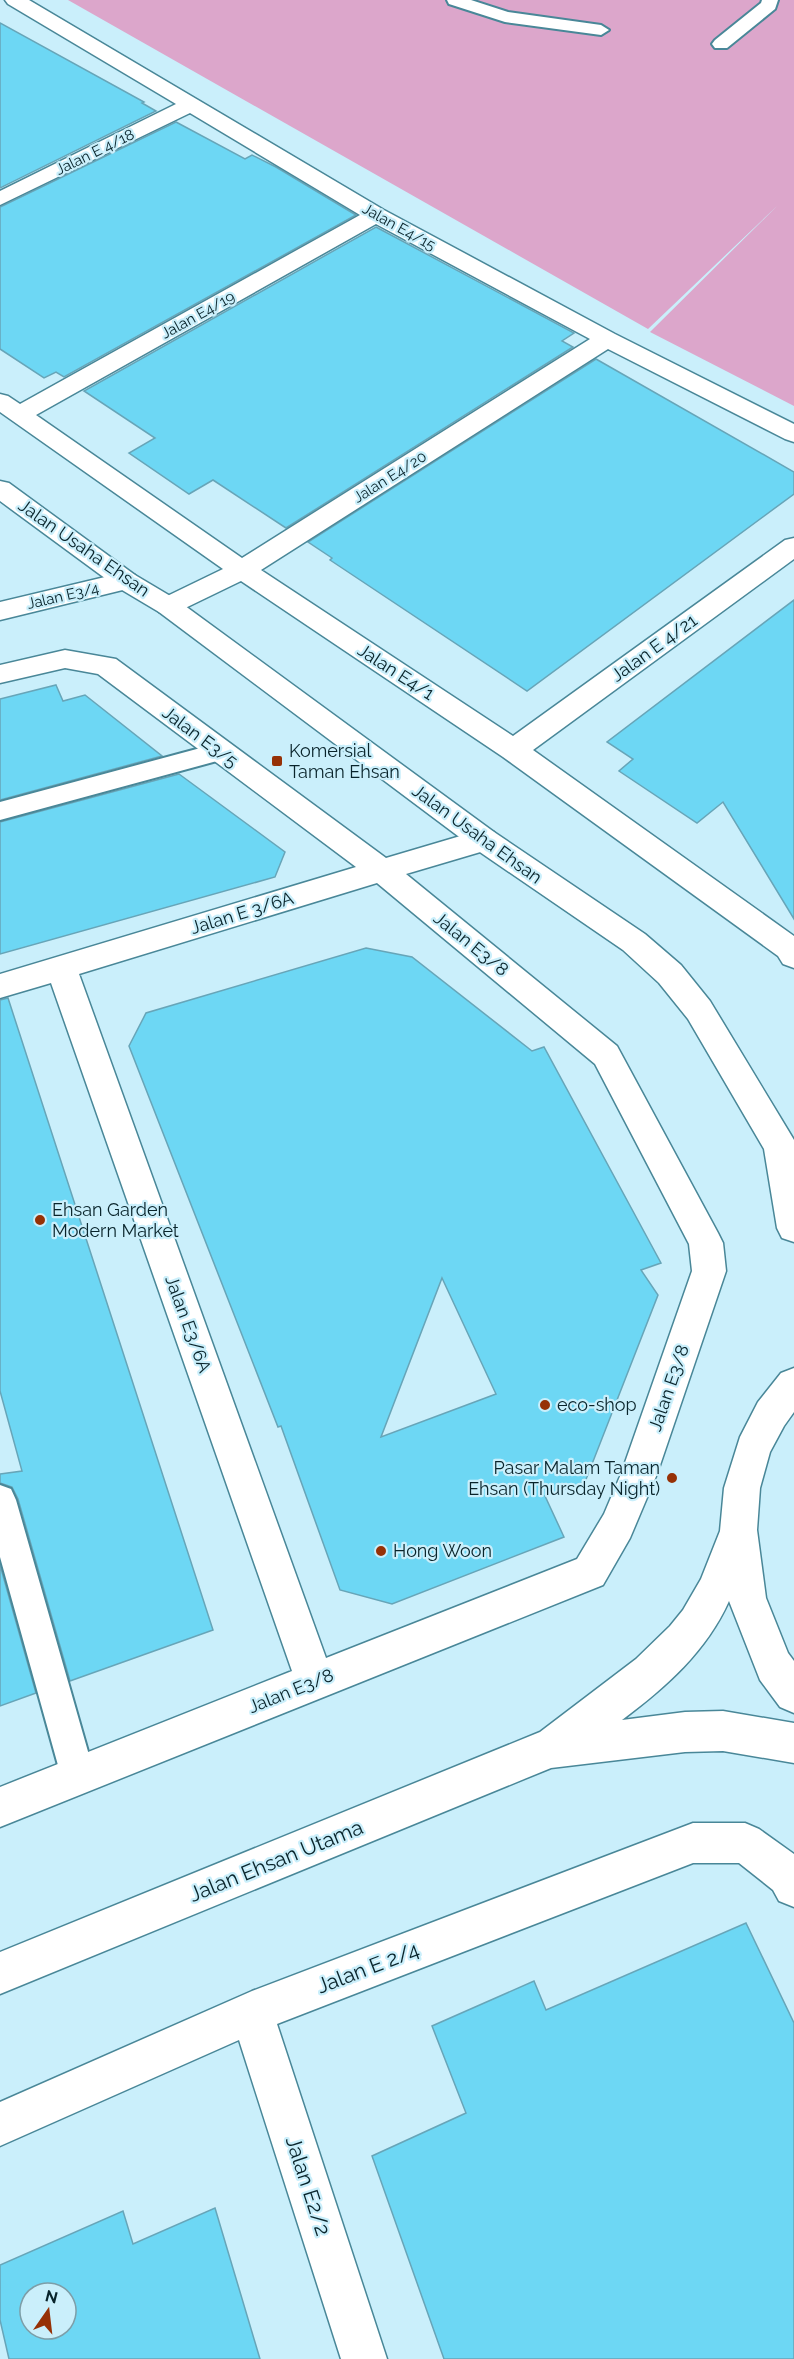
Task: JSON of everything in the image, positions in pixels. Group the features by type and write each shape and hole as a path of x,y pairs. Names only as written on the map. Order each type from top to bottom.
{"street":[{"path":"0,13 20,1"},
{"name":"Jalan E4/15","path":"20,1 376,215 607,339 794,434"},
{"name":"Jalan E 4/18","path":"0,199 191,105"},
{"name":"Jalan E4/19","path":"10,408 376,215"},
{"name":"Jalan E4/20","path":"168,606 242,570 607,339"},
{"name":"Jalan E4/1","path":"10,408 242,570 513,750 792,950"},
{"name":"Jalan Usaha Ehsan","path":"0,489 126,581 168,606 483,840 634,942 670,974 699,1010 787,1154 794,1228"},
{"name":"Jalan E 4/21","path":"513,750 794,546"},
{"name":"Jalan E3/4","path":"0,611 126,581"},
{"name":"Jalan E3/5","path":"0,674 65,659 106,666 382,871"},
{"name":"Jalan E 3/6A","path":"0,986 483,840"},
{"name":"Jalan E3/8","path":"0,1807 590,1572 617,1526 639,1474 710,1271 706,1244 606,1055 382,871"},
{"name":"Jalan E3/6A","path":"61,967 315,1681"},
{"path":"794,1384 771,1414 753,1449 742,1488 738,1530 747,1598 774,1666 794,1693"},
{"name":"Jalan Ehsan Utama","path":"0,1973 551,1748 621,1695 674,1650 696,1623 717,1588 738,1530"},
{"name":"Jalan Ehsan Utama","path":"551,1748 685,1732 723,1731 794,1743"},
{"name":"Jalan E 2/4","path":"0,2124 252,2012 693,1843 745,1844 788,1875 794,1886"},
{"name":"Jalan E2/2","path":"252,2012 364,2359"}],"lane":[{"path":"455,0 505,17 601,30"},
{"path":"721,44 770,4 770,0"},
{"path":"0,811 219,752"},
{"path":"0,1500 78,1776"}],"shaded area":[{"path":"68,0 794,0 794,406 650,332 777,206 648,329"}],"building":[{"path":"0,23 144,102 142,103 156,111 0,188"},
{"path":"176,122 245,159 252,155 276,167 356,215 64,377 56,372 44,378 0,349 0,207"},
{"path":"376,227 574,333 562,341 573,347 286,528 213,480 189,494 129,453 155,438 84,391"},
{"path":"596,359 794,472 794,494 527,691 330,560 332,558 308,542"},
{"path":"794,600 794,919 723,802 697,823 619,771 633,759 607,742"},
{"path":"56,685 63,701 85,695 162,756 0,800 0,699"},
{"path":"179,774 285,852 275,877 0,954 0,822"},
{"path":"366,948 412,957 532,1051 544,1047 661,1263 641,1270 658,1295 585,1482 545,1496 564,1537 392,1604 340,1590 281,1426 278,1427 129,1046 146,1013","holes":["442,1278 496,1394 381,1437"]},
{"name":"Ehsan Garden Modern Market","path":"8,998 213,1630 70,1681 18,1499 12,1487 0,1483 0,1474 22,1471 0,1391 0,1000"},
{"path":"0,1565 36,1693 0,1706"},
{"path":"746,1923 794,2023 794,2359 444,2359 372,2156 466,2113 432,2026 534,1981 546,2010"},
{"path":"215,2208 260,2359 9,2359 0,2320 0,2265 123,2211 133,2244"}],"place":[{"name":"Komersial Taman Ehsan","path":"277,761"},
{"name":"Ehsan Garden Modern Market","path":"40,1220"},
{"name":"eco-shop","path":"545,1405"},
{"name":"Pasar Malam Taman Ehsan (Thursday Night)","path":"672,1478"},
{"name":"Hong Woon","path":"381,1551"}]}
